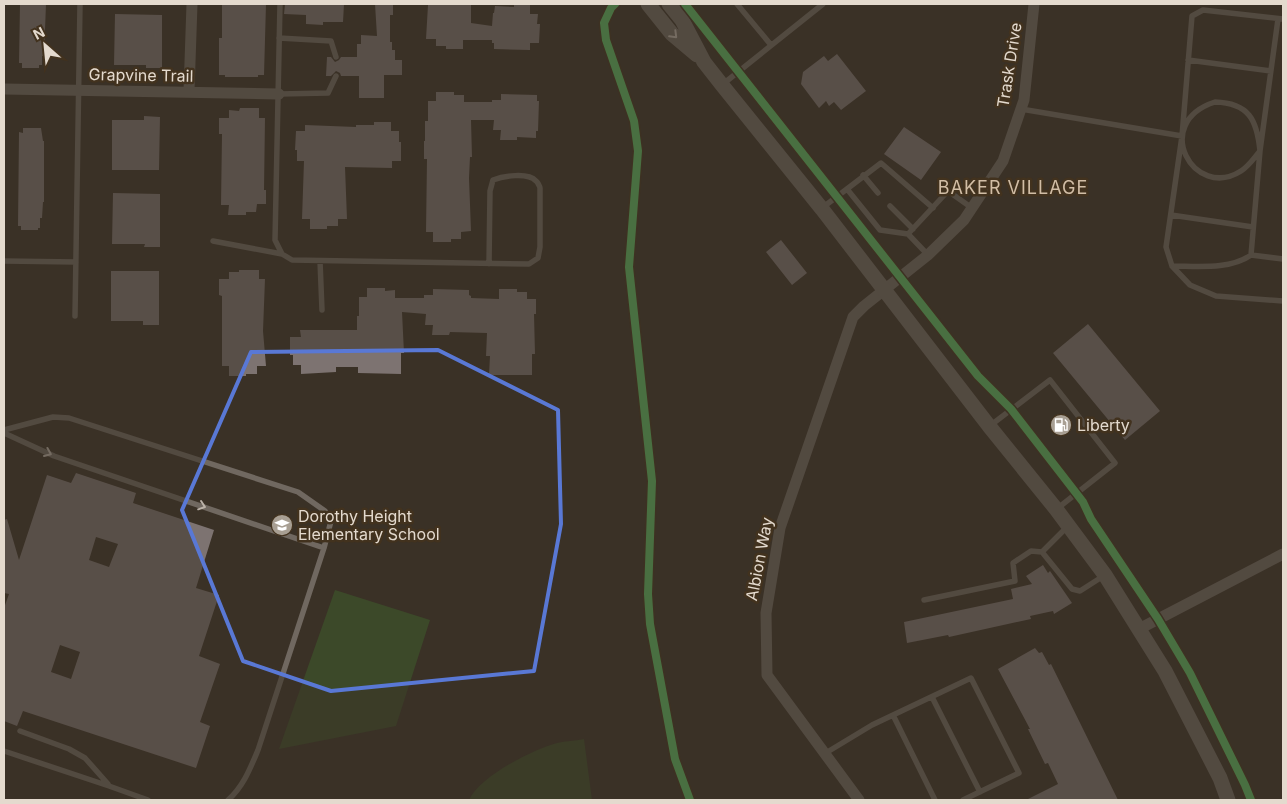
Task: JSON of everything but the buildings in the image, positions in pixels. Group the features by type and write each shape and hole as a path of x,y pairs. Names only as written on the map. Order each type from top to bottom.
{"street":[{"path":"190,91 192,4"},
{"path":"648,4 672,34 704,62"},
{"path":"670,4 682,20 704,62 822,208 1105,575 1139,628 1176,692 1220,778 1228,800"},
{"name":"Trask Drive","path":"884,290 928,255 964,220 1003,161 1024,100 1034,4"},
{"name":"Grapvine Trail","path":"4,89 279,94"},
{"name":"Albion Way","path":"859,800 767,675 766,613 780,528 853,317 884,290"},
{"path":"1139,628 1283,554"}],"lane":[{"path":"75,316 80,4"},
{"path":"280,4 276,240 282,254"},
{"path":"737,4 771,46"},
{"path":"722,85 823,4"},
{"path":"1251,255 1260,151 1271,71 1281,19 1203,10 1192,16 1182,136 1166,247 1172,266 1190,285 1216,296 1283,301"},
{"path":"279,38 331,41 336,56"},
{"path":"1188,60 1271,71"},
{"path":"279,94 328,93 336,76"},
{"path":"1215,102 1228,102 1240,106 1249,114 1256,125 1260,151 1243,170 1232,176 1219,178 1207,176 1196,169 1188,160 1183,149 1182,136 1185,124 1192,113 1203,106 1215,102"},
{"path":"1021,109 1182,136"},
{"path":"822,208 880,163 933,208"},
{"path":"863,175 878,193"},
{"path":"213,241 282,254 292,260 489,264 529,264 538,258 540,248 540,188 537,181 530,176 502,176 493,180 490,191 489,264"},
{"path":"847,189 880,230 908,234 928,255"},
{"path":"908,234 948,191 972,208"},
{"path":"890,206 913,229"},
{"path":"1171,215 1253,227"},
{"path":"1172,266 1215,266 1242,261 1251,255 1283,260"},
{"path":"4,261 76,262"},
{"path":"320,261 322,310"},
{"path":"989,426 1050,380 1115,463 1056,509"},
{"path":"4,432 53,417 69,418 298,492 326,511 331,521 324,548 258,750 241,786 228,800"},
{"path":"4,432 54,456 324,548"},
{"path":"1042,552 1068,526"},
{"path":"924,600 1015,581 1013,563 1031,551 1042,552 1072,589 1080,591 1105,575"},
{"path":"824,754 872,725 971,678 1019,773 963,800"},
{"path":"932,697 980,792"},
{"path":"893,715 935,800"},
{"path":"20,731 69,749 85,758 109,786"},
{"path":"4,751 148,800"}],"highlighted area":[{"path":"438,350 558,410 561,524 534,671 331,691 243,661 182,510 251,352"}],"green space":[{"path":"335,590 430,620 396,726 279,749"},
{"path":"584,739 592,800 469,800 475,791 495,773 534,751 557,743"}],"cycle path":[{"path":"615,4 604,23 606,40 634,121 638,151 629,267 652,481 648,594 650,624 675,759 690,800"},
{"path":"685,4 978,376 1011,409 1083,502 1091,519 1158,619 1190,673 1251,800"}],"place":[{"name":"Liberty","path":"1061,425"},
{"name":"Dorothy Height Elementary School","path":"282,525"}],"district":[{"name":"BAKER VILLAGE","path":"1013,187"}]}
